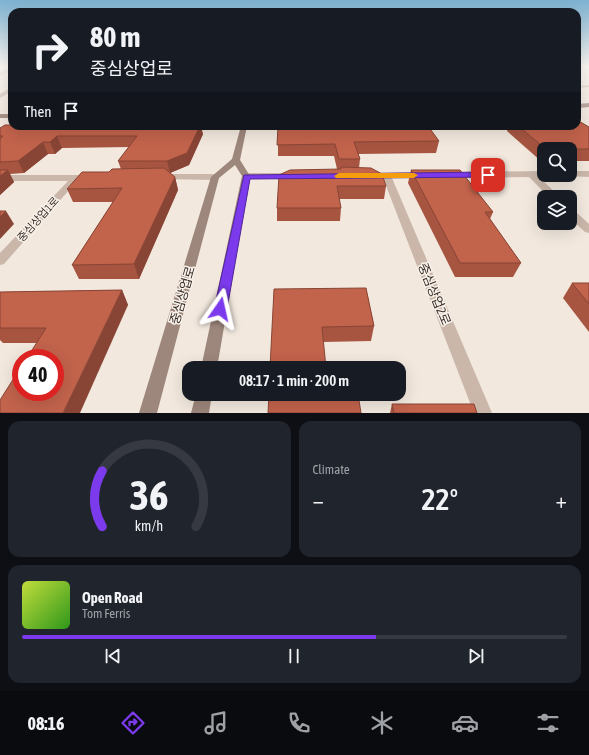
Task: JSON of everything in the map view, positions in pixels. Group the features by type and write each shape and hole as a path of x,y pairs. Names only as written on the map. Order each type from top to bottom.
{"street":[{"path":"153,177 215,177 236,160 243,130"},
{"path":"210,361 246,176 236,160"},
{"path":"532,174 548,190"},
{"path":"363,176 537,174"},
{"path":"577,174 589,174"},
{"path":"246,176 301,176"},
{"name":"중심상업2로","path":"387,176 483,413"},
{"name":"중심상업로","path":"148,413 215,177"},
{"path":"0,178 98,178"},
{"name":"중심상업1로","path":"0,261 75,178"},
{"path":"577,219 589,230"},
{"path":"200,413 203,401"}],"building":[{"path":"581,122 589,127 589,149 577,149 577,142 537,142 523,130 581,130"},
{"path":"8,125 8,130 198,130 187,153 167,161 118,161 137,136 57,136 50,142 43,142 18,161 0,162 0,139 3,136 0,136 0,128"},
{"path":"278,130 431,130 439,141 354,142 360,159 339,159 335,144 277,145"},
{"path":"341,167 371,168 382,174 386,186 337,186 341,208 277,208 279,175 290,170 341,169"},
{"path":"164,168 175,177 134,264 72,265 122,188 67,189 82,172 109,172 112,169"},
{"path":"0,170 8,170 0,176"},
{"path":"411,170 460,170 493,212 485,212 521,263 460,263"},
{"path":"0,211 6,211 0,217"},
{"path":"572,283 589,283 589,304"},
{"path":"366,288 374,326 322,327 325,361 270,361 274,289"},
{"path":"122,290 63,413 0,413 0,400 12,381 12,401 64,401 64,349 33,349 46,328 0,328 0,292"},
{"path":"269,401 359,401 361,413 268,413"},
{"path":"392,404 474,404 477,413 394,413"}],"slow traffic":[{"path":"339,176 414,175"}],"route":[{"path":"220,309 246,176 488,175"}]}
